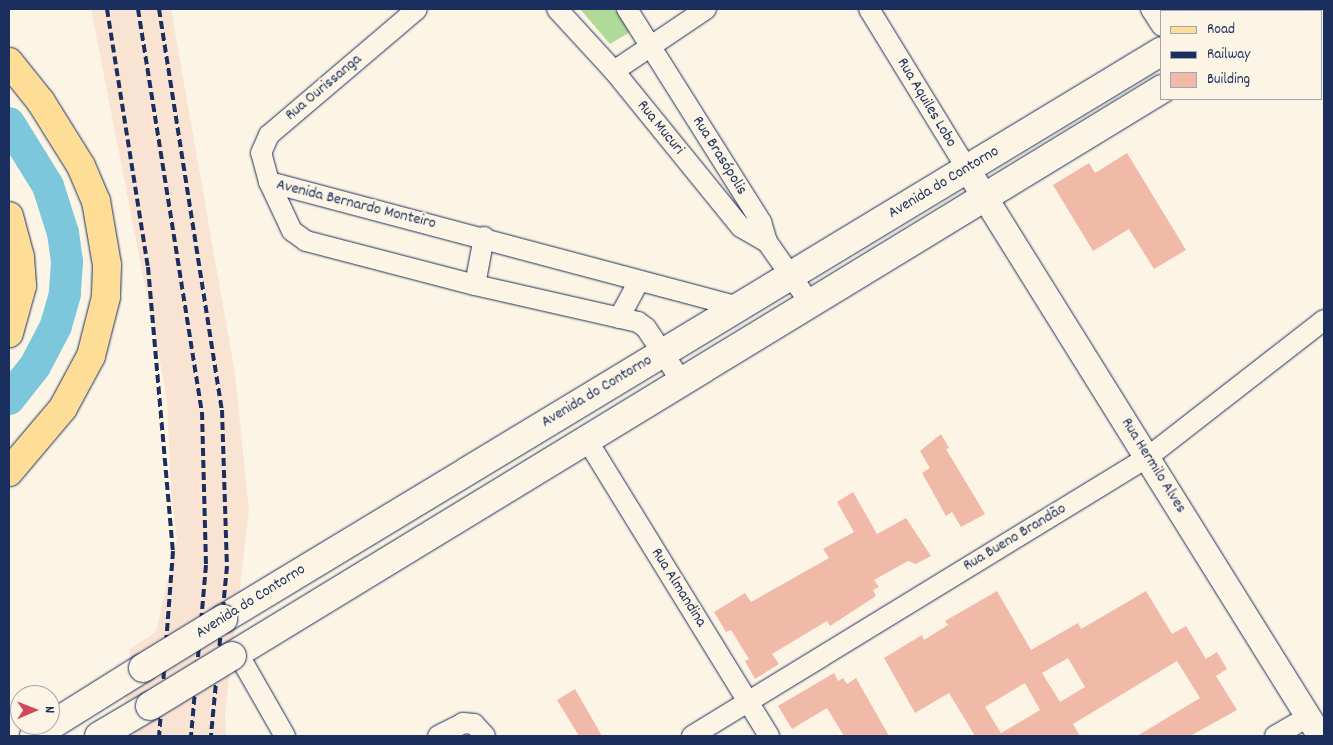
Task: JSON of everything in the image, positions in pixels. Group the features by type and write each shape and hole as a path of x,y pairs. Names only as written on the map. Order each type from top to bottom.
{"main road":[{"name":"Avenida do Contorno","path":"34,736 223,619 1160,52"},
{"path":"9,62 41,102 81,166 96,201 107,265 100,328 87,364 63,408 9,472"},
{"name":"Avenida do Contorno","path":"99,736 1160,90"},
{"path":"9,216 20,257 22,286 9,333"}],"street":[{"name":"Rua Ourissanga","path":"268,182 261,153 269,135 417,9"},
{"name":"Rua Mucuri","path":"557,9 614,71 741,227 767,242"},
{"name":"Rua Brasópolis","path":"627,9 761,222 767,242 810,303"},
{"path":"614,71 649,44 706,9"},
{"name":"Rua Aquiles Lobo","path":"869,9 984,197"},
{"path":"1152,9 1160,23"},
{"name":"Avenida Bernardo Monteiro","path":"268,182 484,237 738,307"},
{"name":"Avenida Bernardo Monteiro","path":"268,182 292,231 306,241 475,285 642,325 682,382"},
{"name":"Rua Hermilo Alves","path":"984,197 1148,457 1314,727"},
{"path":"475,285 484,237"},
{"path":"618,318 639,281"},
{"name":"Rua Bueno Brandão","path":"692,736 1148,457 1324,320"},
{"name":"Rua Almandina","path":"587,440 769,736"},
{"path":"234,654 284,736"},
{"path":"438,736 452,726 463,723 474,724 485,736"},
{"path":"1275,736 1314,727"}],"shaded area":[{"path":"91,9 171,9 235,374 249,510 225,713 226,736 121,736 130,649 156,632 177,538 171,491 167,399"}],"green space":[{"path":"580,9 615,9 630,32 610,44"}],"building":[{"path":"1127,153 1186,250 1154,269 1129,229 1093,251 1053,185 1089,163 1095,173"},
{"path":"941,434 949,448 946,449 985,514 961,527 952,512 946,516 922,473 930,468 920,451"},
{"path":"853,492 877,534 906,518 931,556 916,564 908,561 874,580 879,587 873,590 876,596 830,626 827,621 772,654 779,664 755,679 745,661 749,659 731,630 726,632 714,612 745,593 751,602 829,558 823,549 854,532 837,502"},
{"path":"997,591 1031,650 1078,623 1081,629 1146,591 1172,634 1186,626 1206,659 1217,652 1227,669 1216,676 1237,710 1190,736 1137,736 1200,698 1177,661 1073,724 1080,736 975,736 949,693 915,713 884,658 922,635 924,640 948,625 945,621","holes":["1068,658 1085,687 1060,702 1042,673","1025,683 1040,710 1001,733 985,707"]},
{"path":"834,673 838,681 843,678 847,684 856,678 889,736 844,736 827,708 792,729 778,706"},
{"path":"575,689 602,736 579,736 557,700"}],"waterway":[{"path":"9,123 48,186 63,233 67,262 65,294 56,326 35,366 9,399"}],"railway":[{"path":"107,9 148,267 173,551 159,736"},
{"path":"138,9 202,412 206,565 191,736"},
{"path":"159,9 222,410 227,566 211,736"}]}
